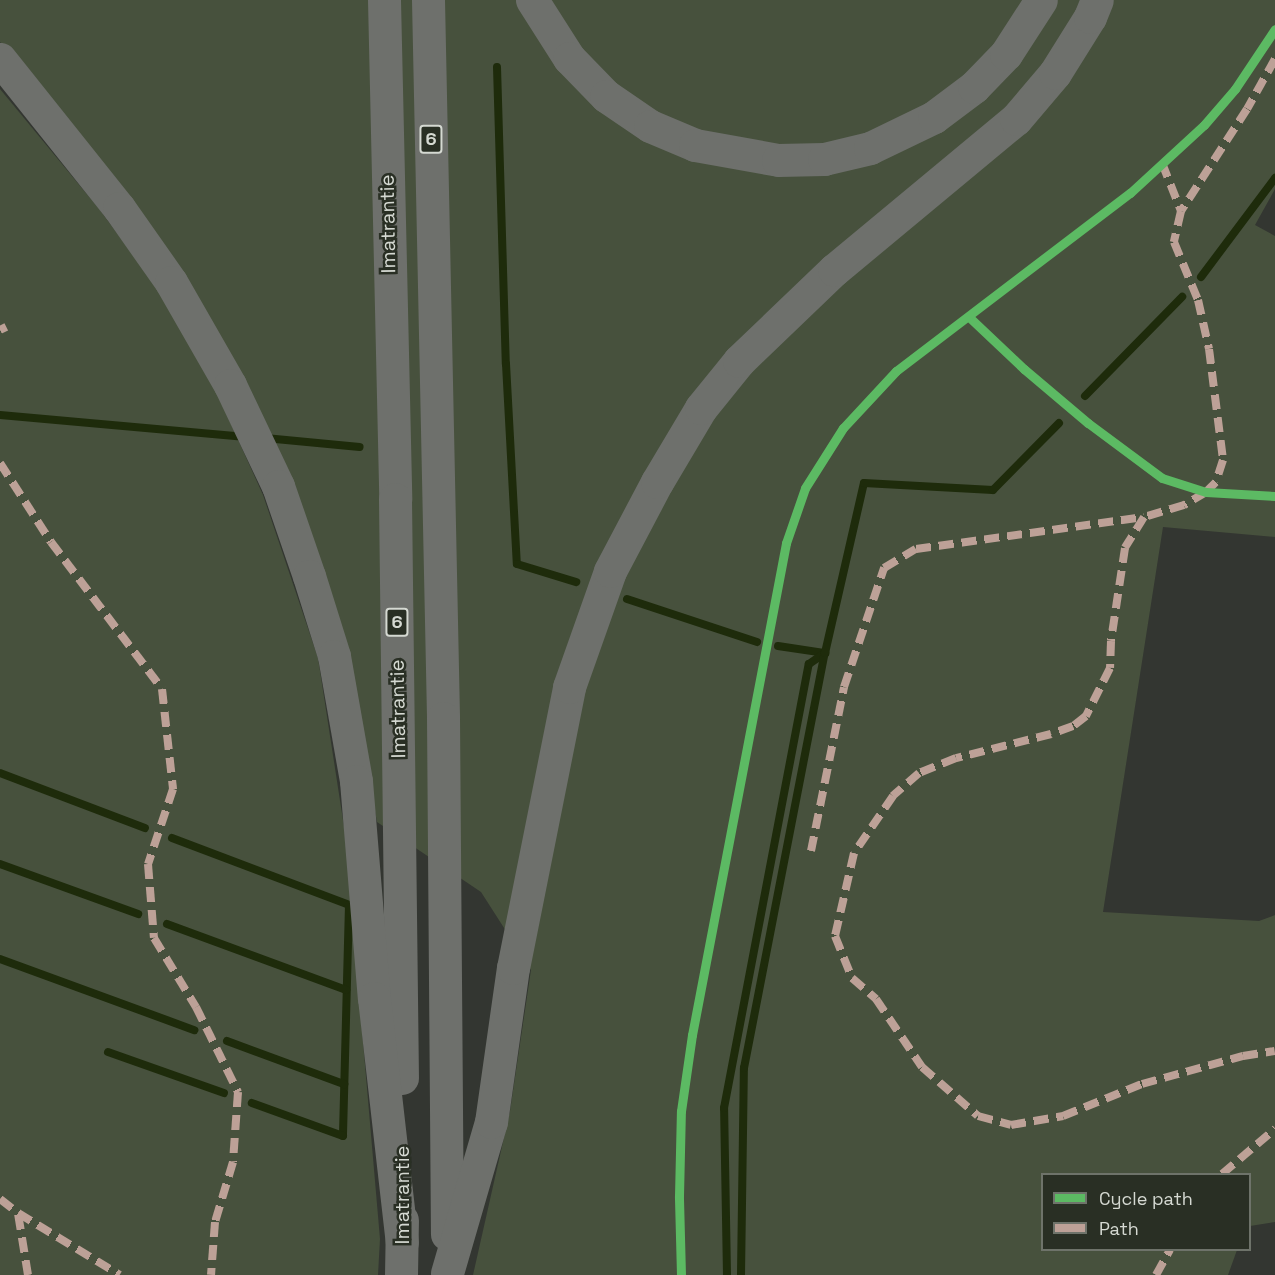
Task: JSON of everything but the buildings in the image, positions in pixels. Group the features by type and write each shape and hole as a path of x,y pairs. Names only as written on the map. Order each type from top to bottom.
{"highway":[{"name":"Imatrantie","path":"384,0 399,719 401,1275"},
{"name":"6","path":"428,0 443,718 447,1274"},
{"path":"532,0 569,58 606,96 650,126 695,145 778,160 824,159 870,148 934,117 974,87 1006,54 1041,0"},
{"path":"447,1274 490,1122 513,968 569,687 610,571 657,482 701,408 739,361 834,270 1016,119 1055,73 1090,17 1097,0"},
{"path":"0,59 119,208 171,282 230,385 278,486 334,656 354,770 374,998 402,1242"}],"green space":[{"path":"0,0 524,0 563,61 753,166 935,123 1047,0 1275,0 1275,189 1255,225 1275,236 1275,537 1163,527 1103,912 1259,921 1275,915 1275,1222 1251,1226 1251,1173 1041,1173 1041,1251 1237,1251 1228,1275 473,1275 510,1111 531,970 481,892 377,822 348,667 321,574 77,130 0,42"},
{"path":"542,0 1031,0 998,50 925,111 826,149 698,137 611,88"},
{"path":"0,89 100,210 157,288 217,393 263,495 318,658 345,833 380,1239 378,1275 0,1275"}],"waterway":[{"path":"497,67 506,364 517,564 576,582"},
{"path":"1201,277 1275,178"},
{"path":"1085,396 1182,297"},
{"path":"0,415 246,437"},
{"path":"741,1275 744,1068 825,653 864,483 993,490 1059,423"},
{"path":"265,438 360,447"},
{"path":"627,599 757,642"},
{"path":"778,646 825,653"},
{"path":"727,1275 724,1108 809,664 825,653"},
{"path":"0,773 145,828"},
{"path":"172,838 349,905 343,1136 252,1103"},
{"path":"0,864 138,914"},
{"path":"167,924 346,990"},
{"path":"0,959 194,1030"},
{"path":"227,1041 344,1084"},
{"path":"108,1052 224,1093"}],"marked path":[{"path":"1275,59 1247,109 1181,211 1174,242 1198,300 1209,349 1223,460 1216,482 1206,492 1184,505 1144,517 1125,548 1111,641 1110,668 1086,716 1073,726 1051,734 956,758 919,773 893,796 854,853 835,936 852,978 876,999 922,1067 978,1116 1011,1125 1063,1116 1142,1084 1243,1056 1275,1051"},
{"path":"1162,163 1181,211"},
{"path":"0,330 6,327"},
{"path":"0,463 51,542 162,689 173,789 148,864 154,938 196,1007 238,1092 233,1162 215,1222 211,1275"},
{"path":"811,851 844,687 884,568 916,549 1144,517"},
{"path":"1223,1173 1275,1129"},
{"path":"0,1199 18,1213"},
{"path":"28,1275 18,1213 120,1275"},
{"path":"1156,1275 1169,1251"}],"cycle path":[{"path":"681,1275 679,1196 681,1111 692,1035 786,543 805,488 843,428 896,371 1130,193 1204,125 1235,89 1275,29"},
{"path":"969,317 1024,369 1088,423 1162,478 1206,492 1275,496"}]}
